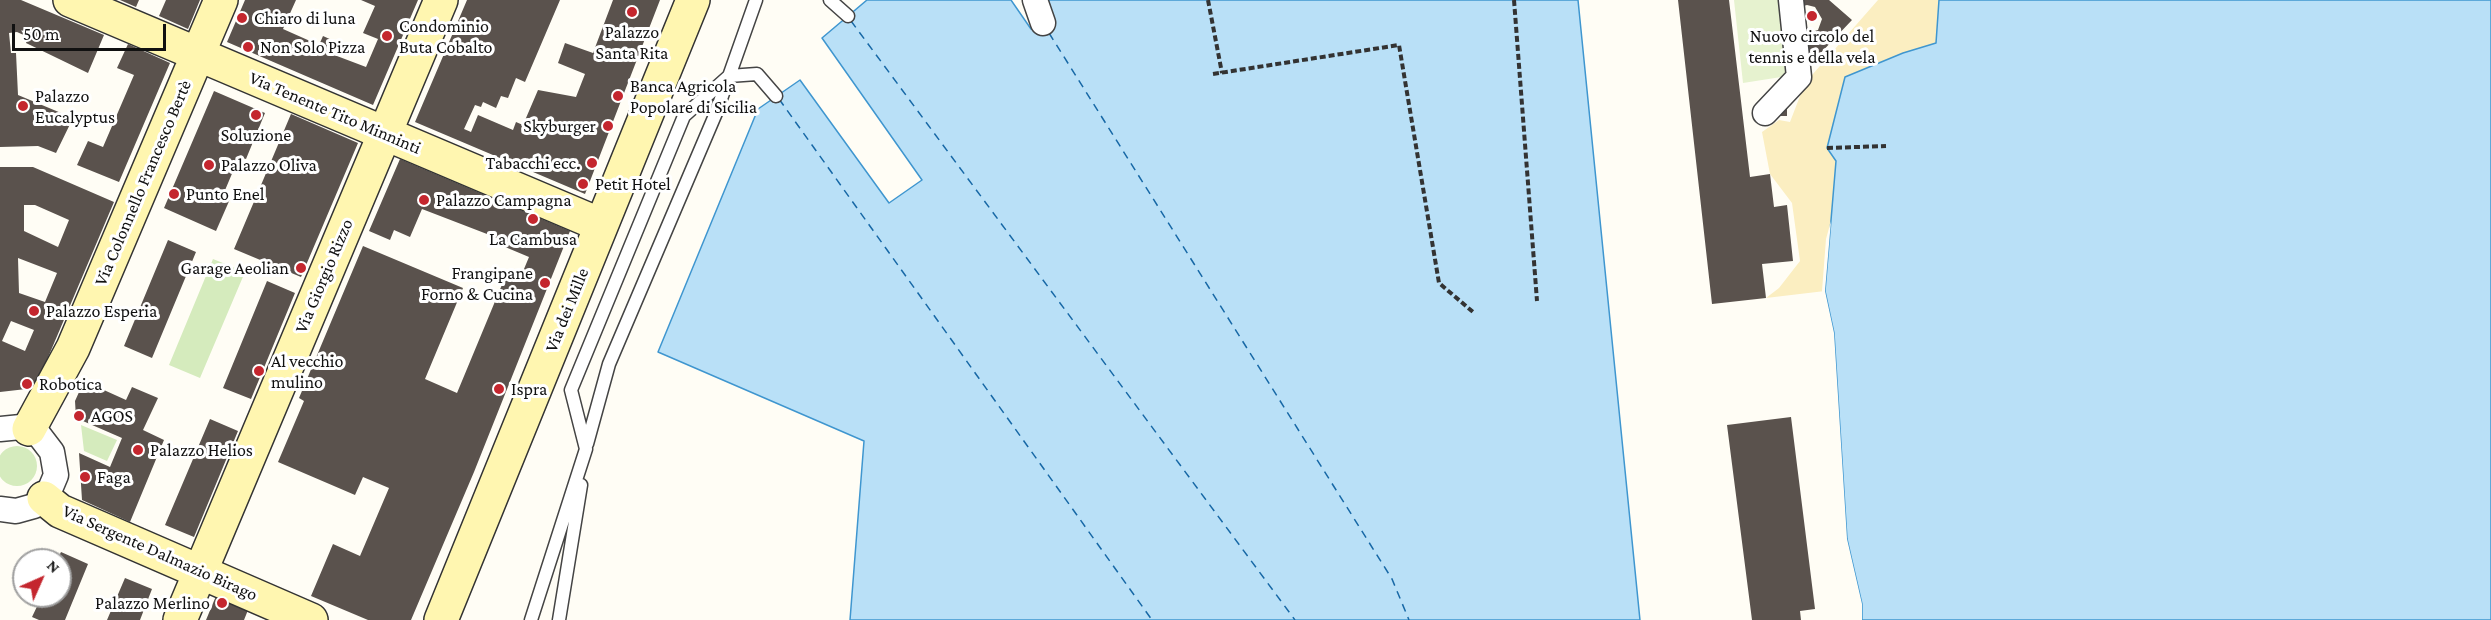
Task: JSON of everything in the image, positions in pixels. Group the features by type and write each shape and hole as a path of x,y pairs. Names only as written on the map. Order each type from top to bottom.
{"street":[{"name":"Via Tenente Tito Minninti","path":"70,0 601,225"},
{"name":"Via Colonnello Francesco Bertè","path":"15,429 73,348 221,0"},
{"name":"Via Giorgio Rizzo","path":"180,620 441,0"},
{"name":"Via dei Mille","path":"441,620 693,0"},
{"path":"1035,0 1042,23"},
{"path":"1765,113 1799,77 1791,0"},
{"path":"0,509 22,510 44,498 54,482 56,464 47,443 15,429"},
{"name":"Via Sergente Dalmazio Birago","path":"44,498 60,511 311,620"}],"lane":[{"path":"531,620 586,449 609,364 729,76 756,0"},
{"path":"830,0 848,16"},
{"path":"560,620 586,449 571,390 585,354 684,116 729,76 758,74 776,96"}],"path":[{"path":"1208,0 1222,73"},
{"path":"1514,0 1537,302"},
{"path":"1213,74 1399,45 1439,283 1473,312"},
{"path":"1827,147 1886,146"}],"green space":[{"path":"1734,0 1786,0 1794,75 1743,83"},
{"path":"213,259 245,272 200,378 169,365"},
{"path":"81,425 117,440 107,461 84,451"},
{"path":"17,446 25,447 31,452 36,458 36,474 31,480 25,485 17,486 9,485 3,480 -2,474 -3,466 -2,458 3,452 9,447"}],"sand":[{"path":"1878,0 1939,0 1936,43 1903,53 1845,78 1825,291 1766,298 1779,288 1800,261 1792,203 1770,174 1762,132 1779,120 1790,122 1805,83"}],"water":[{"path":"867,0 1011,0 1031,29 1054,18 1048,0 1578,0 1640,620 850,620 864,441 658,352 758,109 800,80 889,203 922,180 822,38"},
{"path":"1939,0 2491,0 2491,620 1862,620 1862,604 1847,539 1834,333 1825,291 1836,161 1827,148 1845,77 1903,53 1936,43"}],"pier":[{"path":"1831,221 1825,291 1834,333 1847,539 1862,604 1862,620 1859,620 1859,604 1844,539 1831,333 1822,291 1826,239"}],"building":[{"path":"0,0 21,0 104,35 88,73 26,43 28,37 17,32 9,33 11,53 16,53 18,95 73,118 56,153 38,146 0,147"},
{"path":"120,0 139,0 136,7"},
{"path":"166,0 200,0 188,29 159,16"},
{"path":"245,0 296,0 283,29 319,45 323,36 334,41 329,53 366,67 378,39 363,33 375,6 361,0 418,0 373,105 227,42"},
{"path":"467,0 560,0 525,82 516,78 508,98 501,96 496,108 483,102 481,107 475,105 464,129 471,132 478,115 513,130 516,122 523,125 538,90 576,97 585,74 558,63 565,43 593,53 613,0 660,0 585,194 415,122"},
{"path":"1678,0 1729,0 1750,177 1770,174 1774,207 1787,205 1793,261 1762,264 1766,298 1712,304"},
{"path":"1799,0 1829,0 1852,20 1816,58 1806,50 1805,34 1818,30 1822,19 1815,7 1807,5 1800,7"},
{"path":"128,44 170,63 119,182 77,165 88,141 103,147 134,75 117,68"},
{"name":"Palazzo Oliva","path":"214,91 265,113 246,159 239,157 223,195 230,199 216,231 164,208"},
{"path":"1787,107 1787,116 1777,116"},
{"path":"291,114 358,143 301,277 234,249"},
{"path":"400,159 570,231 474,472 411,620 368,620 311,596 333,544 360,556 389,488 363,477 355,495 278,462 304,401 299,398 363,246 463,288 425,379 457,393 506,275 519,281 529,257 498,244 500,239 422,209 410,237 394,230 390,240 369,231"},
{"path":"0,167 33,167 114,202 35,388 0,392","holes":["24,205 35,205 69,220 58,247 24,231","18,258 57,273 45,302 19,293","11,321 34,330 25,351 2,341"]},
{"path":"168,240 196,252 152,358 124,346"},
{"path":"267,281 295,293 251,399 223,388"},
{"name":"Palazzo Helios","path":"84,381 126,400 132,387 158,398 143,430 164,440 130,522 82,500 79,453 110,467 122,438 76,418 75,401"},
{"path":"1791,417 1815,609 1800,611 1801,620 1752,620 1727,425"},
{"path":"210,419 238,431 194,537 165,525"},
{"path":"72,557 88,564 72,603"},
{"path":"125,578 152,589 140,620 107,620"},
{"name":"Palazzo Merlino","path":"216,596 248,610 244,620 206,620"},
{"path":"36,608 70,608 65,620 39,620 32,617"}],"ferry route":[{"path":"851,21 1295,620"},
{"path":"1049,33 1392,579 1409,620"},
{"path":"779,99 1152,620"}],"place":[{"name":"Palazzo Santa Rita","path":"632,12"},
{"name":"Nuovo circolo del tennis e della vela","path":"1812,16"},
{"name":"Chiaro di luna","path":"242,18"},
{"name":"Condominio Buta Cobalto","path":"387,36"},
{"name":"Non Solo Pizza","path":"248,47"},
{"name":"Banca Agricola Popolare di Sicilia","path":"618,96"},
{"name":"Palazzo Eucalyptus","path":"23,106"},
{"name":"Soluzione","path":"256,115"},
{"name":"Skyburger","path":"608,126"},
{"name":"Tabacchi ecc.","path":"592,163"},
{"name":"Palazzo Oliva","path":"209,165"},
{"name":"Petit Hotel","path":"583,184"},
{"name":"Punto Enel","path":"174,194"},
{"name":"Palazzo Campagna","path":"424,200"},
{"name":"La Cambusa","path":"533,219"},
{"name":"Garage Aeolian","path":"301,268"},
{"name":"Frangipane Forno & Cucina","path":"545,283"},
{"name":"Palazzo Esperia","path":"34,311"},
{"name":"Al vecchio mulino","path":"259,371"},
{"name":"Robotica","path":"27,384"},
{"name":"Ispra","path":"499,389"},
{"name":"AGOS","path":"79,416"},
{"name":"Palazzo Helios","path":"138,450"},
{"name":"Faga","path":"85,477"},
{"name":"Palazzo Merlino","path":"222,603"}]}
